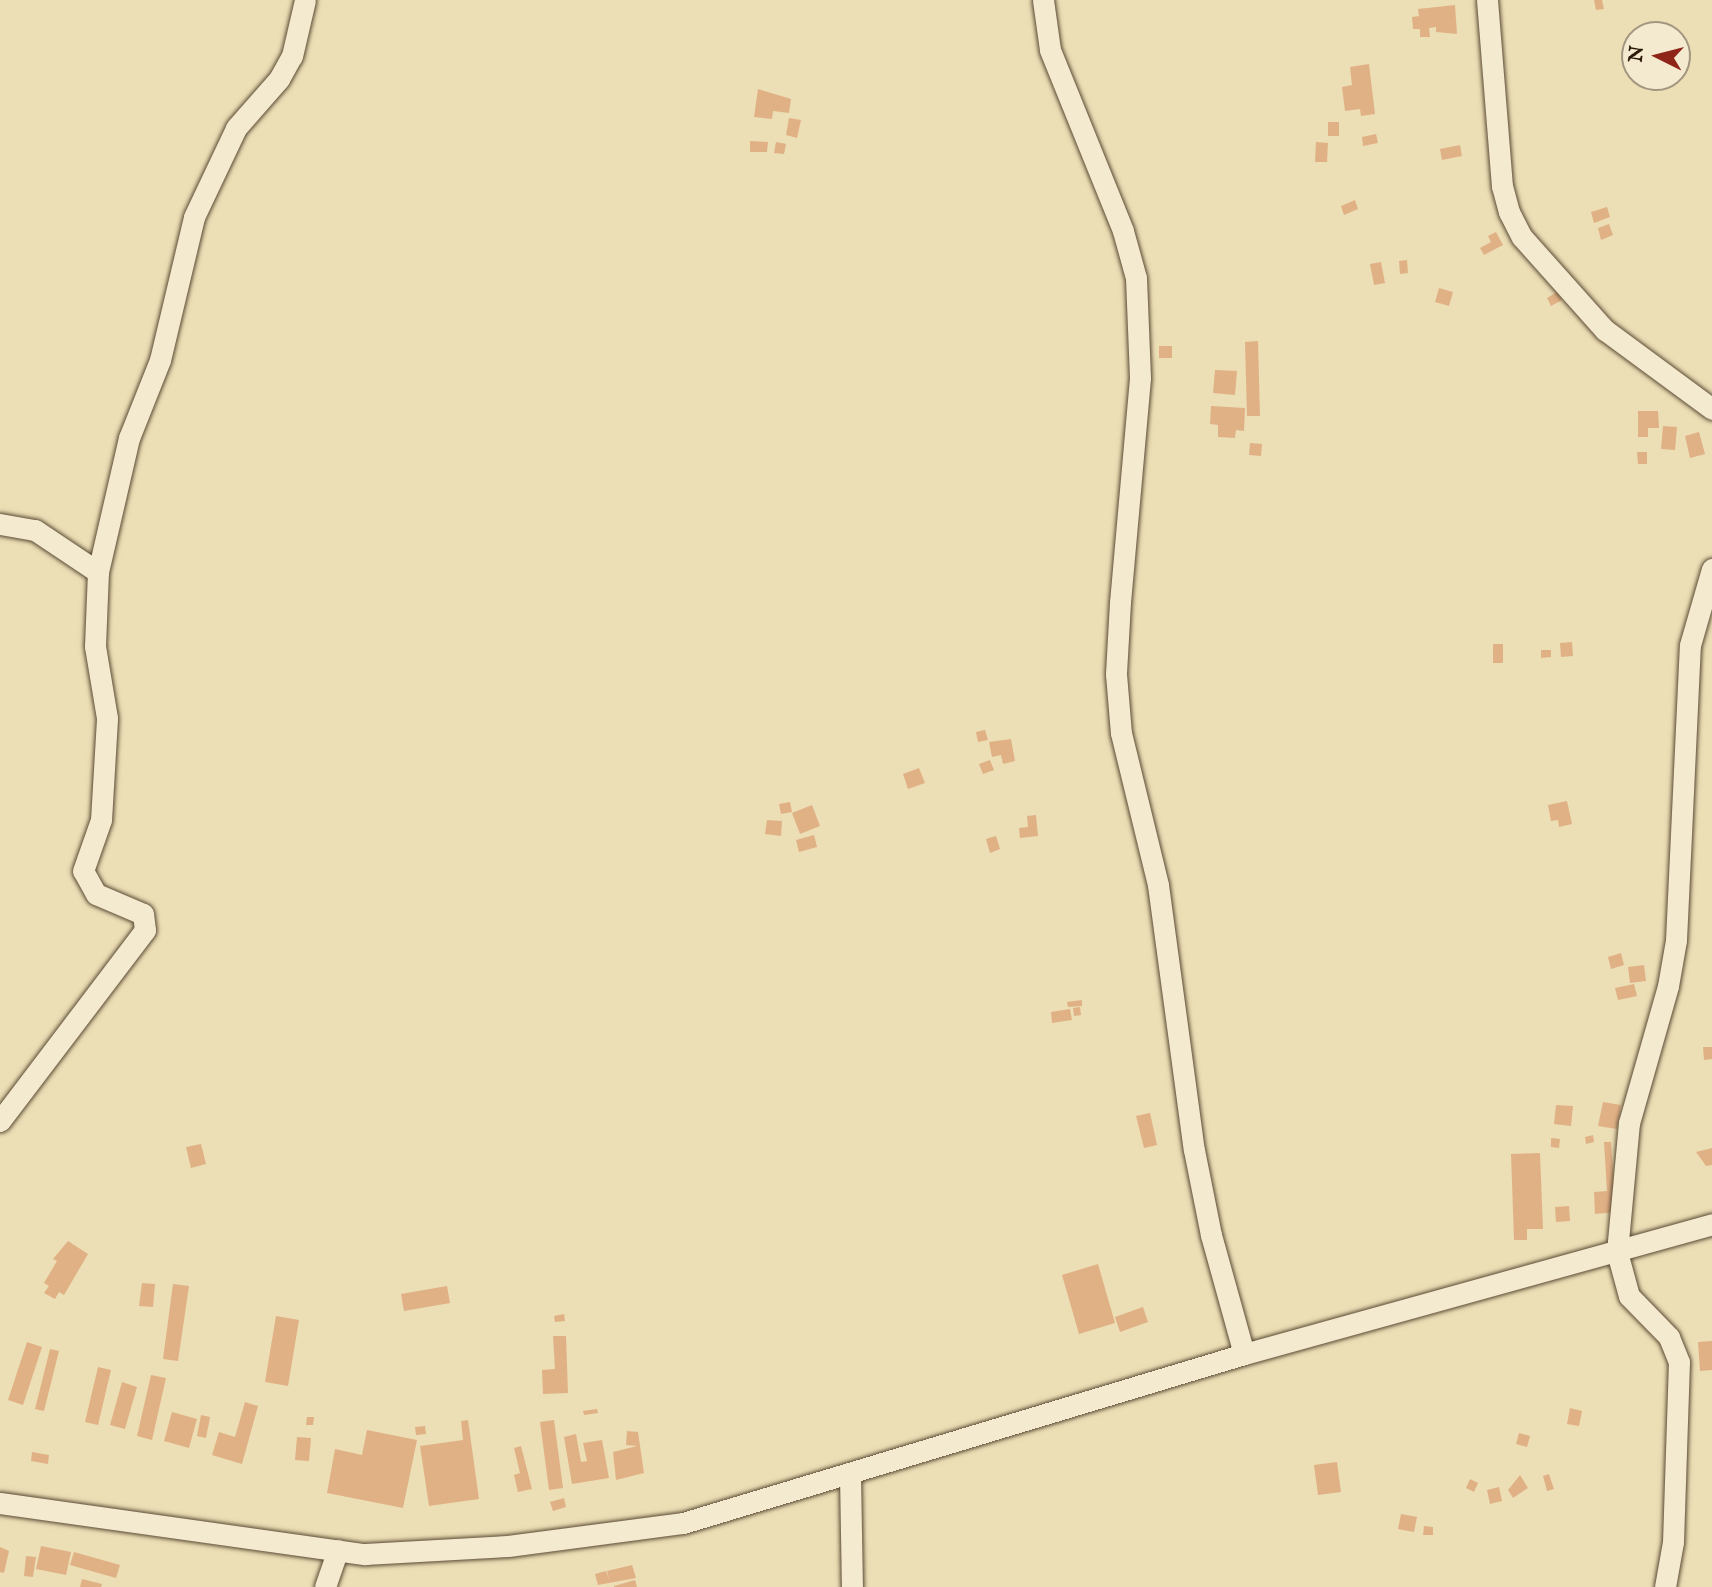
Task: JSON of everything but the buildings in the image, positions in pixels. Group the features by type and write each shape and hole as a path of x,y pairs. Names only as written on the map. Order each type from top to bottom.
{"street":[{"path":"0,1121 145,930 143,914 96,894 83,871 101,820 107,718 95,646 98,572 129,438 163,350 194,217 236,128 279,79 292,56 305,0"},
{"path":"1043,0 1050,50 1123,231 1136,278 1140,378 1116,674 1121,733 1158,885 1194,1150 1211,1235 1244,1354"},
{"path":"1488,0 1502,186 1518,229 1605,330 1712,409"},
{"path":"0,524 35,530 98,572"},
{"path":"1665,1587 1673,1542 1679,1362 1669,1337 1629,1296 1617,1252 1629,1122 1668,986 1676,940 1690,645 1712,569"},
{"path":"0,1503 338,1550 422,1554 610,1534 683,1523 850,1475 1244,1354 1712,1224"},
{"path":"850,1475 852,1587"},
{"path":"326,1587 338,1550"}]}
